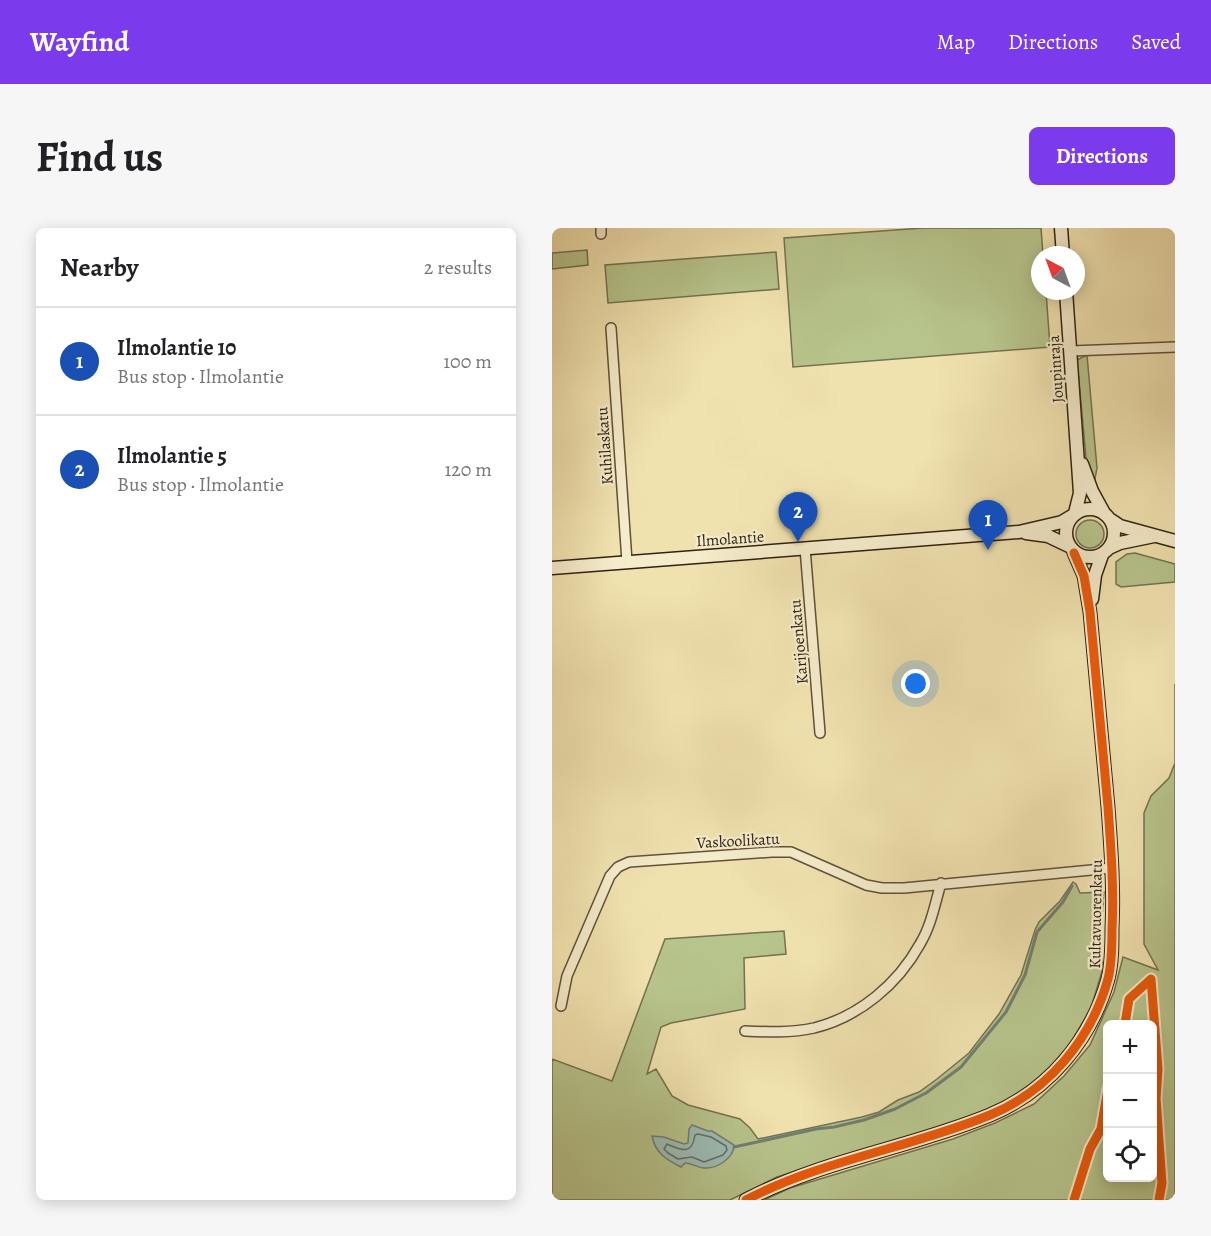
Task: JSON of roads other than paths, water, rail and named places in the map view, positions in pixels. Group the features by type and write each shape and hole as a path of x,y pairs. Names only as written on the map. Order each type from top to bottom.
{"street":[{"path":"1061,228 1062,246"},
{"name":"Joupinraja","path":"1067,300 1080,493 1074,515"},
{"name":"Kuhilaskatu","path":"611,328 627,562"},
{"path":"1071,351 1175,347"},
{"name":"Joupinraja","path":"1077,446 1092,491 1107,517"},
{"path":"1158,535 1131,540 1088,558 1072,549 1065,531 1074,515 1089,509 1120,526 1158,535 1175,541"},
{"name":"Ilmolantie","path":"552,568 1019,532 1062,522 1074,515"},
{"path":"1106,551 1114,534 1107,517"},
{"name":"Ilmolantie","path":"1019,532 1048,536 1072,549"},
{"name":"Karijoenkatu","path":"805,549 820,733"},
{"name":"Kultavuorenkatu","path":"746,1200 769,1188 807,1174 949,1130 1015,1103 1038,1087 1061,1065 1082,1038 1097,1009 1108,978 1114,886 1090,612 1084,576 1072,549"},
{"name":"Kultavuorenkatu","path":"1090,612 1095,575 1106,551"},
{"name":"Vaskoolikatu","path":"561,1006 567,976 610,876 618,867 629,862 791,852 874,887 904,888 1112,868"},
{"path":"745,1031 780,1032 814,1028 837,1020 862,1007 888,986 921,944 933,914 941,883"}],"water":[{"path":"692,1125 712,1131 734,1145 728,1158 719,1165 709,1168 685,1163 681,1167 666,1159 656,1147 652,1136 688,1143 689,1129"}],"waterway":[{"path":"734,1147 864,1120 895,1109 926,1093 961,1067 1006,1012 1025,975 1037,932 1063,902 1072,886"}],"place":[{"name":"Ilmolantie 5","path":"798,542"},
{"name":"Ilmolantie 10","path":"988,550"}]}
